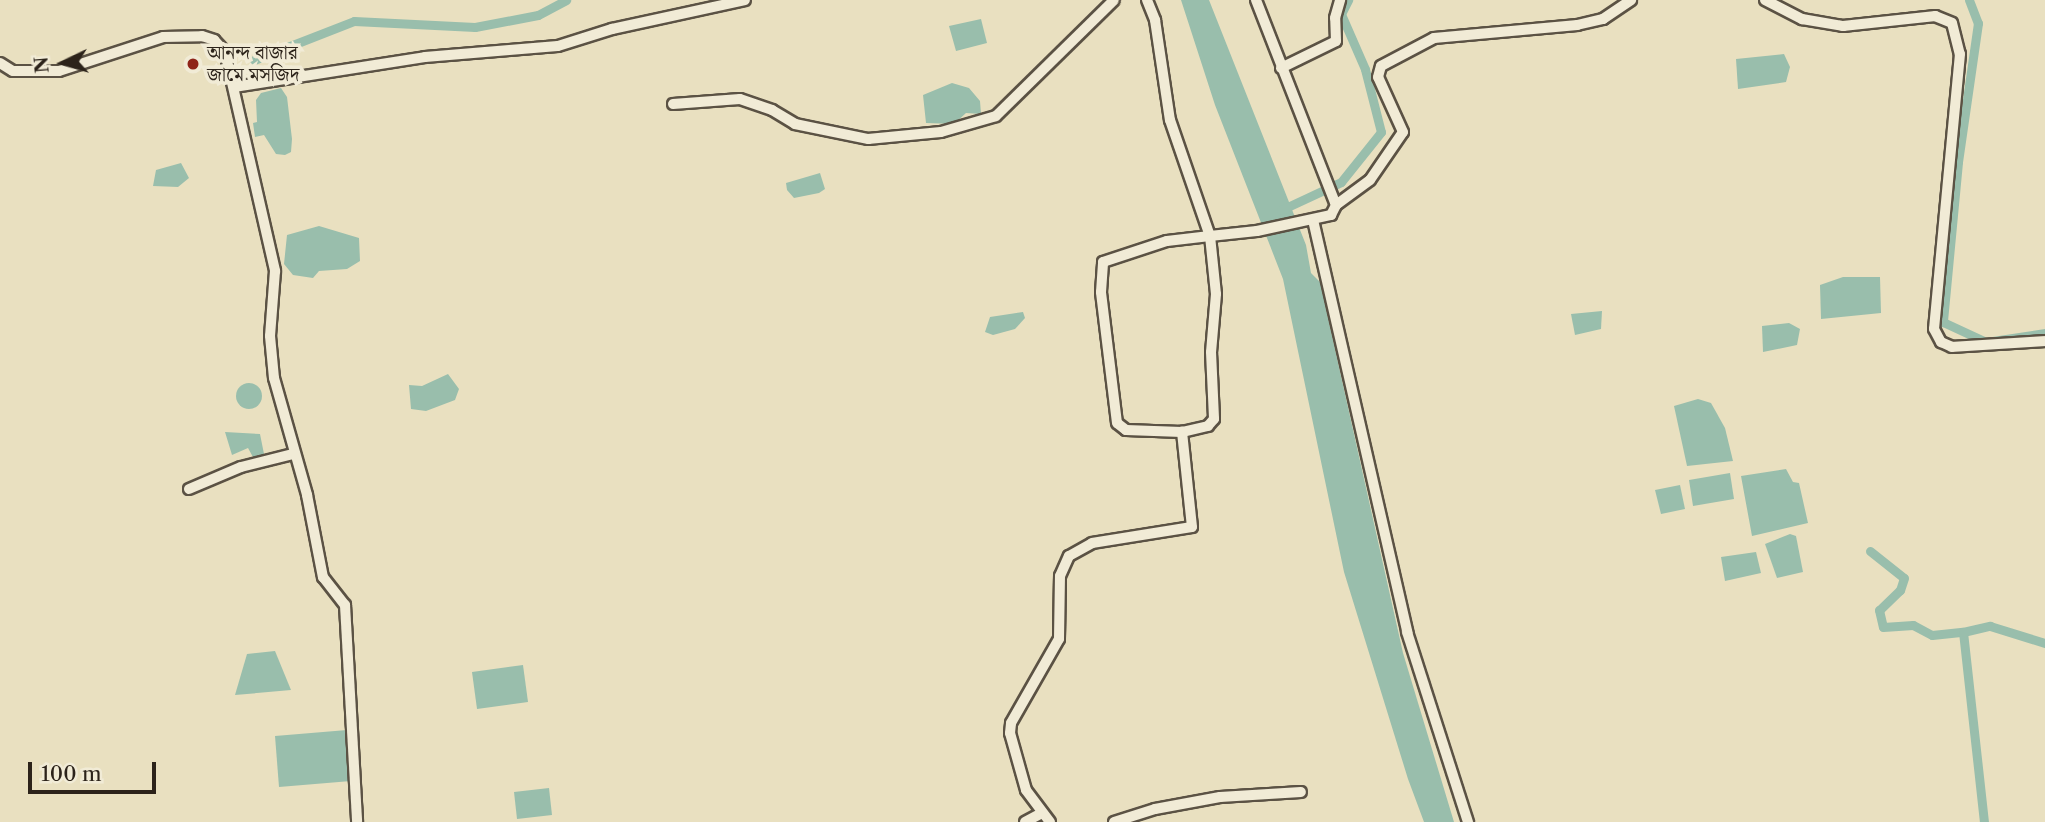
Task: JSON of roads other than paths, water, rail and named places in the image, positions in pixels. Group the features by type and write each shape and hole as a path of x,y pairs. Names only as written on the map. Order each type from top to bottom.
{"street":[{"path":"234,86 425,57 558,46 612,29 745,0"},
{"path":"673,104 740,100 772,110 795,124 868,139 963,126 996,116 1114,0"},
{"path":"1147,0 1155,20 1170,120 1210,236 1217,306 1211,352 1214,419 1208,426 1182,432 1119,426 1100,272 1109,258 1128,251 1210,236 1257,231 1314,220 1331,215 1335,201 1255,0"},
{"path":"1282,68 1336,41 1335,18 1340,0"},
{"path":"1335,201 1370,180 1403,132 1378,77 1381,66 1434,38 1577,25 1603,19 1631,0"},
{"path":"1765,0 1802,19 1843,26 1934,16 1952,23 1960,54 1934,329 1941,342 1952,347 2045,341"},
{"path":"0,63 13,71 59,71 163,37 202,36 214,40 225,52 275,271 271,355 293,454 307,495 323,577 345,605 356,822"},
{"path":"1314,220 1407,632 1468,822"},
{"path":"1050,822 1040,814 1019,774 1010,733 1011,723 1059,639 1058,589 1064,565 1077,548 1092,543 1192,527 1182,432"},
{"path":"189,489 241,467 293,454"},
{"path":"1114,822 1155,809 1220,797 1301,792"},
{"path":"1025,822 1040,814"}],"waterway":[{"path":"254,60 354,21 475,27 538,15 566,0"},
{"path":"1281,210 1341,182 1381,132 1365,69 1341,14 1348,0"},
{"path":"1969,0 1978,23 1958,162 1943,322 1986,342 2045,333"},
{"path":"1870,551 1904,578 1900,590 1879,610 1883,627 1913,625 1932,635 1963,632"},
{"path":"1984,822 1963,632 1990,626 2045,643"}],"place":[{"name":"আনন্দ বাজার জামে মসজিদ","path":"193,64"}]}
